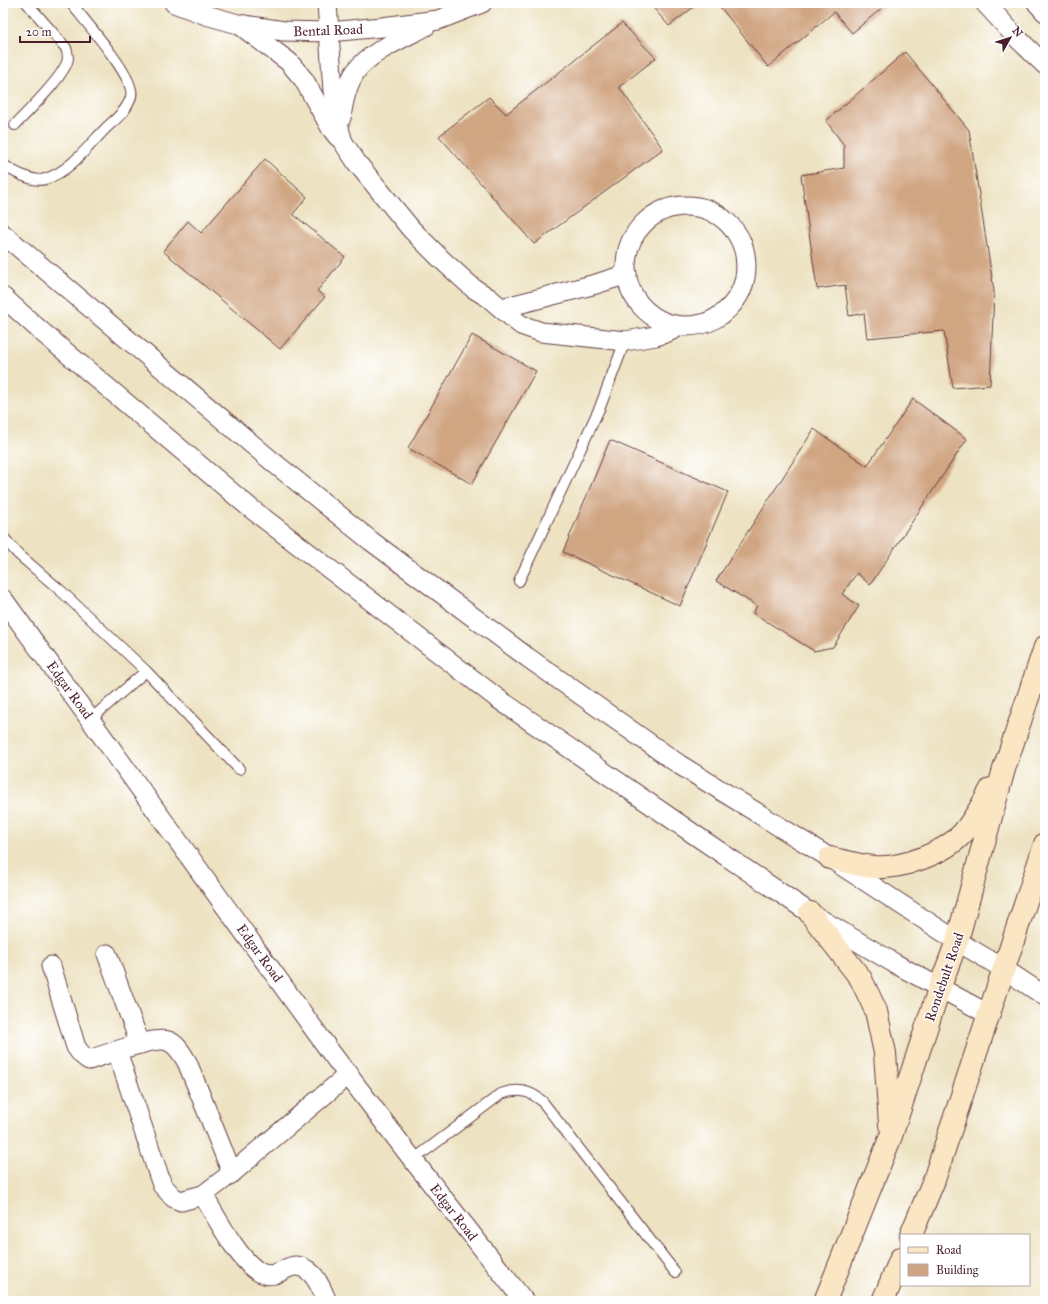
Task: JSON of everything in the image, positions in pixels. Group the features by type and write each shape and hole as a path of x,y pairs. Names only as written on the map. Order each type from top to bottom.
{"main road":[{"name":"Rondebult Road","path":"826,1301 891,1136 939,989 957,941 1004,769 1045,647"},
{"path":"830,858 876,867 902,864 926,857 946,846 962,834 981,808 1004,769"},
{"path":"911,1234 934,1180 1045,844"},
{"path":"810,913 861,979 876,1011 885,1053 891,1136"},
{"path":"883,1301 900,1260"}],"street":[{"name":"Bental Road","path":"174,3 206,15 238,24 284,31 329,32 438,20 482,3"},
{"path":"327,3 333,91 342,137"},
{"path":"986,3 1015,36 1045,65"},
{"path":"1037,3 1045,12"},
{"path":"342,137 342,108 348,86 356,71 369,59 393,44 438,20"},
{"path":"238,24 289,62 304,80 331,128 342,137 358,163 411,230 473,288 502,308 521,325 541,332 625,341 656,336 680,326 699,324 716,318 730,306 741,291 746,273 745,255 739,237 728,222 712,212 695,206 676,206 658,212 643,223 633,238 627,256 627,274 631,290 640,303 651,314 665,322 680,326"},
{"path":"3,234 267,457 371,541 527,657 680,765 830,858 957,941 1045,996"},
{"path":"502,308 596,284 627,274"},
{"path":"3,297 248,507 497,698 810,913 939,989 988,1014"},
{"name":"Edgar Road","path":"3,599 332,1054 349,1074 412,1160 524,1301"},
{"path":"107,954 140,1044"},
{"path":"51,966 76,1047 89,1060 161,1039 169,1041 177,1046 187,1062 232,1173"},
{"path":"117,1051 162,1185 174,1198 181,1201 203,1195 232,1173 349,1074"},
{"path":"203,1195 242,1257 253,1268 260,1273 270,1276 295,1266 299,1266 313,1275 327,1301"}],"lane":[{"path":"15,124 57,79 66,66 68,58 66,48 27,3"},
{"path":"3,164 11,170 26,177 43,180 56,174 75,160 123,111 130,101 131,91 126,78 71,3"},
{"path":"519,581 600,408 625,341"},
{"path":"3,537 22,557 60,590 146,671 239,769"},
{"path":"91,719 146,671"},
{"path":"412,1160 501,1094 515,1090 530,1092 542,1100 675,1272"}],"building":[{"path":"654,3 699,3 669,26 651,5"},
{"path":"717,3 888,3 852,33 834,12 768,67"},
{"path":"622,23 656,58 619,87 663,149 534,244 439,136 489,97 506,114"},
{"path":"905,52 969,130 994,291 990,385 953,388 944,331 867,338 864,313 849,316 845,285 817,289 801,175 844,168 844,145 826,121"},
{"path":"265,159 307,197 293,214 345,257 317,291 325,297 280,349 163,251 188,221 201,233"},
{"path":"472,335 536,371 472,484 408,448"},
{"path":"913,399 967,439 870,585 857,573 842,594 859,606 833,647 814,651 753,613 757,606 716,581 814,429 867,466"},
{"path":"610,440 728,492 680,606 563,552"}]}
